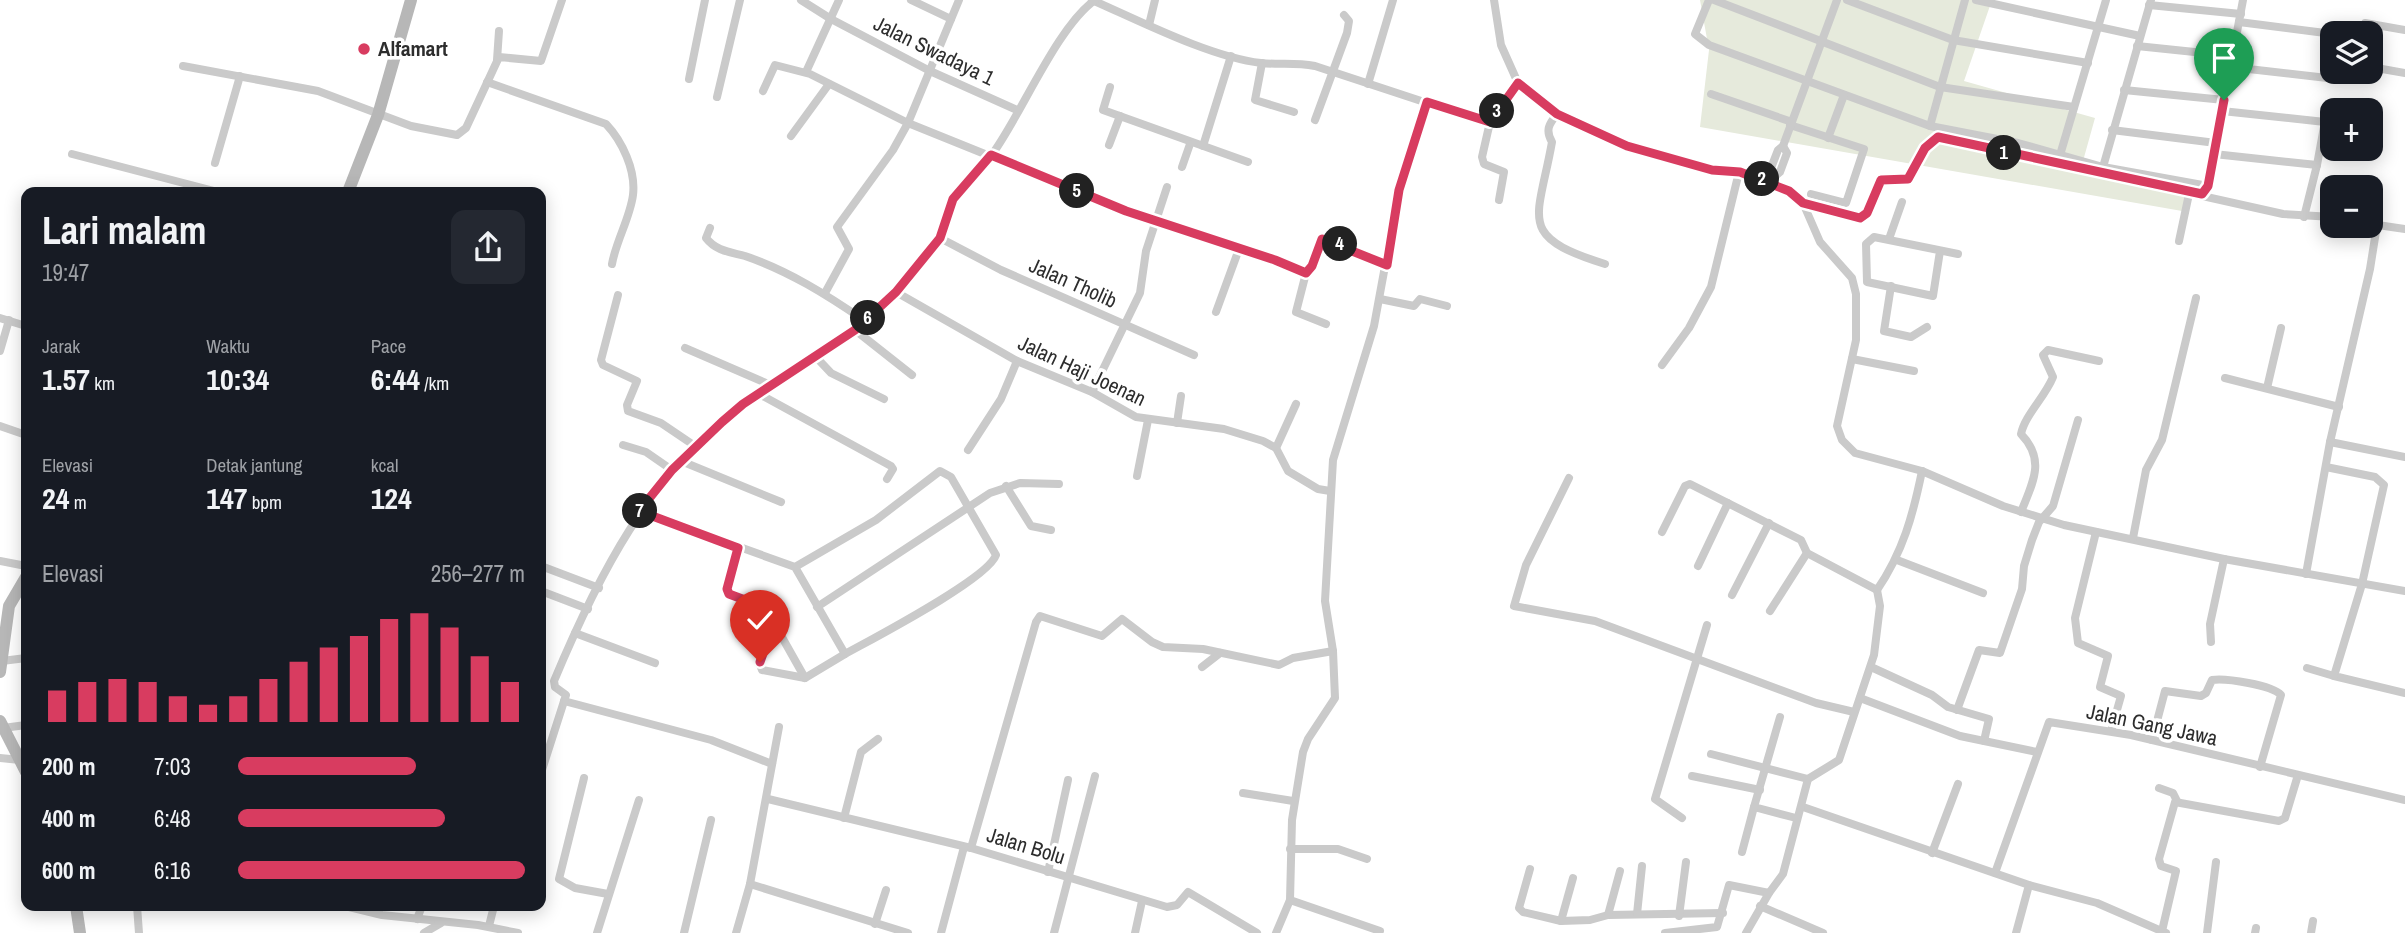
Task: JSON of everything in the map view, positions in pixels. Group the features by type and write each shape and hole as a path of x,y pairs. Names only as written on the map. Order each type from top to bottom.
{"street":[{"path":"350,187 378,115 411,0"},
{"path":"497,60 503,56 540,62 562,0"},
{"path":"689,79 705,0"},
{"path":"717,97 740,0"},
{"name":"Jalan Swadaya 1","path":"801,0 831,19 930,71 1017,110"},
{"path":"806,72 839,0"},
{"path":"911,0 951,19"},
{"path":"825,293 849,249 837,227 893,150 908,123 959,0"},
{"path":"546,757 566,694 555,688 554,681 575,633 639,511 695,446 743,404 761,395 855,330 896,292 940,238 953,199 991,155 1017,110 1086,6 1094,0 1149,25 1231,56 1262,63 1287,61 1332,72 1490,122"},
{"path":"1149,25 1155,0"},
{"path":"1368,84 1393,0"},
{"path":"1494,0 1501,45 1518,83 1557,114 1650,154 1712,170 1773,178 1803,203 1847,216 1864,216 1881,180 1908,179 1925,148 1938,137 2189,194 2202,194 2304,217 2310,214 2320,215"},
{"path":"2074,107 1940,87 1712,0 1695,31 1698,39 1930,126 2103,167 2208,186"},
{"path":"1773,178 1780,172 1787,153 1783,146 1837,0"},
{"path":"1847,0 1953,40 2088,63"},
{"path":"1930,126 1965,0"},
{"path":"1976,0 2140,36"},
{"path":"2060,155 2106,0"},
{"path":"2202,194 2208,186 2243,0"},
{"path":"2103,167 2150,2 2320,32"},
{"path":"1315,120 1347,33 1349,21 1343,15"},
{"path":"2383,26 2405,30"},
{"path":"183,66 334,95 378,115 435,132 457,135 466,128 497,60 499,31"},
{"path":"2137,46 2232,56"},
{"path":"1203,146 1231,56"},
{"path":"1262,63 1255,100 1294,112"},
{"path":"763,91 775,65 806,72 908,123 1158,222 1306,273"},
{"path":"2231,67 2320,77"},
{"path":"2383,69 2405,74"},
{"path":"215,163 240,76"},
{"path":"487,82 606,124 616,134 627,157 633,194 612,264"},
{"path":"1499,200 1504,172 1487,166 1482,157 1490,122 1518,83"},
{"path":"791,136 829,84"},
{"path":"1110,87 1103,110 1190,144 1248,162"},
{"path":"2124,90 2224,100"},
{"path":"1712,94 1864,149 1846,203 1811,194"},
{"path":"1828,138 1844,94"},
{"path":"1276,933 1290,900 1293,801 1307,739 1335,698 1333,651 1325,601 1330,491 1337,442 1380,299 1399,190 1427,102"},
{"path":"2222,111 2320,121"},
{"path":"1557,114 1549,125 1548,134 1552,142 1538,218 1541,232 1553,244 1573,255 1605,264"},
{"path":"1108,145 1120,116"},
{"path":"2112,130 2216,143"},
{"path":"1182,167 1190,144"},
{"path":"2304,217 2320,153"},
{"path":"2214,154 2318,165"},
{"path":"72,155 198,187"},
{"path":"1662,365 1689,328 1711,287 1740,172"},
{"path":"1092,392 1140,293 1146,251 1158,222 1167,187"},
{"path":"2179,240 2189,194"},
{"path":"1889,239 1902,202"},
{"path":"1803,203 1821,242 1852,278 1857,323 1852,359 1838,415 1838,434 1855,453 1922,471 2021,512 2096,532 2306,575 2405,592"},
{"path":"2383,226 2405,229"},
{"path":"710,228 706,238 718,249 770,265 825,293 866,321"},
{"name":"Jalan Tholib","path":"940,238 1001,270 1194,355"},
{"path":"2306,575 2372,238"},
{"path":"1326,324 1296,313 1306,273 1312,266 1322,239 1387,265"},
{"path":"1940,251 1933,296 1867,282 1868,239 1889,239 1958,254"},
{"path":"1216,312 1239,249"},
{"path":"1852,278 1866,272"},
{"path":"1891,286 1884,331 1911,337 1927,327"},
{"name":"Jalan Haji Joenan","path":"896,292 1017,361 1092,392 1148,420 1236,431 1276,449 1288,471 1318,489 1330,491"},
{"path":"618,295 601,360 603,365 637,381 628,411 661,423 695,446"},
{"path":"2133,538 2147,470 2162,440 2196,298"},
{"path":"1380,299 1414,306 1420,299 1447,306"},
{"path":"0,351 5,319"},
{"path":"2267,388 2281,328"},
{"path":"855,330 912,374"},
{"path":"685,348 773,386"},
{"path":"2021,512 2034,478 2036,460 2033,446 2021,434 2023,424 2031,417 2053,377 2043,355 2048,349 2099,361"},
{"path":"816,356 831,373 884,399"},
{"path":"1852,359 1914,371"},
{"path":"968,450 1001,399 1017,361"},
{"path":"2225,378 2339,407"},
{"path":"761,395 891,466 893,469 887,479"},
{"path":"1177,423 1181,396"},
{"path":"1276,449 1296,404"},
{"path":"1137,476 1148,420"},
{"path":"1957,710 1979,650 2000,653 2022,589 2024,566 2032,540 2042,518 2053,506 2078,420"},
{"path":"0,426 21,433"},
{"path":"2330,442 2405,457"},
{"path":"623,445 646,452 672,470"},
{"path":"681,461 781,502"},
{"path":"2326,467 2375,477 2384,485 2362,584 2334,676"},
{"path":"774,623 760,667 774,673 805,678 925,609 995,560 995,550 967,508 951,477 940,471 876,520 795,567"},
{"path":"1711,754 1808,779 1839,760 1871,667 1880,606 1877,590 1897,560 1912,518 1922,471"},
{"path":"1569,478 1526,565 1514,607 1595,621 1699,657 1816,703 1854,712"},
{"path":"817,607 967,508 1006,486 1030,482 1059,484"},
{"path":"1662,532 1685,486 1690,484 1801,540 1807,553 1877,590"},
{"path":"1006,486 1031,526 1051,530"},
{"path":"1698,566 1728,503"},
{"path":"639,511 795,567 845,654"},
{"path":"1732,595 1769,523"},
{"path":"2096,532 2075,618 2074,633 2078,643 2108,656 2100,687 2121,696 2111,731"},
{"path":"738,548 727,589 729,594 765,609 805,678"},
{"path":"1770,611 1807,553"},
{"path":"2211,642 2210,624 2224,559"},
{"path":"1897,560 1983,593"},
{"path":"0,561 21,565"},
{"path":"546,568 599,588"},
{"path":"21,584 5,605 1,658 21,658"},
{"path":"546,593 588,609"},
{"path":"941,933 1037,618 1053,618 1102,636 1122,619 1157,645 1220,653 1279,665 1293,658 1333,651"},
{"path":"1682,818 1655,799 1707,625"},
{"path":"575,633 654,663"},
{"path":"1202,667 1220,653"},
{"path":"1871,667 1957,710 1989,719 1984,741"},
{"path":"2307,668 2405,693"},
{"path":"2152,740 2165,691 2201,696 2206,693 2212,680 2221,679 2266,688 2281,695 2260,767"},
{"path":"1860,698 1960,736 2036,752"},
{"path":"564,701 711,740 772,764"},
{"path":"1742,852 1780,717"},
{"name":"Jalan Gang Jawa","path":"1995,873 2036,752 2049,722 2111,731 2405,800"},
{"path":"21,725 2,724 21,762"},
{"path":"736,933 750,884 768,799 779,727"},
{"path":"844,818 861,751 878,739"},
{"path":"0,758 21,765"},
{"path":"1692,775 1760,790"},
{"path":"2177,801 2263,820 2282,821 2298,775"},
{"path":"1054,933 1095,776"},
{"path":"584,778 559,879 575,888 608,894"},
{"path":"1746,933 1760,906 1783,874 1808,779"},
{"path":"1048,872 1068,780"},
{"path":"1932,853 1958,784"},
{"path":"1802,807 2029,885 2087,900 2164,932 2176,875 2174,869 2160,864 2159,859 2177,801 2173,793 2160,788"},
{"path":"1243,793 1293,801"},
{"name":"Jalan Bolu","path":"768,799 967,847 1173,908 1188,892 1257,933"},
{"path":"597,933 639,800"},
{"path":"1754,807 1796,817"},
{"path":"684,933 711,820"},
{"path":"1290,849 1338,849 1367,859"},
{"path":"1679,916 1686,862"},
{"path":"2207,933 2212,875 2216,862"},
{"path":"1637,914 1642,866"},
{"path":"1531,869 1520,911 1560,921 1590,920 1608,915 1679,916 1723,913"},
{"path":"1608,915 1620,871"},
{"path":"1560,921 1573,878"},
{"path":"750,884 908,933"},
{"path":"1665,933 1703,931 1717,927 1729,885 1769,893"},
{"path":"2016,933 2029,885"},
{"path":"875,924 886,890"},
{"path":"1290,900 1380,931"},
{"path":"1135,933 1142,901"},
{"path":"1760,906 1808,930 1823,933"},
{"path":"78,911 80,933"},
{"path":"137,911 139,933"},
{"path":"366,911 441,923 489,926 518,933"},
{"path":"418,919 420,911"},
{"path":"489,926 493,911"},
{"path":"2311,933 2313,921"},
{"path":"424,933 441,923"},
{"path":"463,933 464,923"}],"shaded area":[{"path":"1700,0 1992,0 1964,81 2095,118 2083,161 2191,183 2182,211 1700,127 1709,50"}],"place":[{"name":"Alfamart","path":"364,49"}],"route":[{"path":"760,662 774,623 761,606 729,594 727,589 738,548 639,511 695,446 743,404 761,395 855,330 896,292 940,238 949,206 966,180 991,155 1126,211 1275,260 1306,273 1312,266 1322,239 1387,265 1399,190 1427,102 1490,122 1518,83 1557,114 1627,146 1712,170 1740,172 1789,191 1803,203 1860,218 1867,213 1881,180 1908,179 1929,142 1938,137 2068,168 2189,194 2202,194 2208,186 2224,100"}]}
